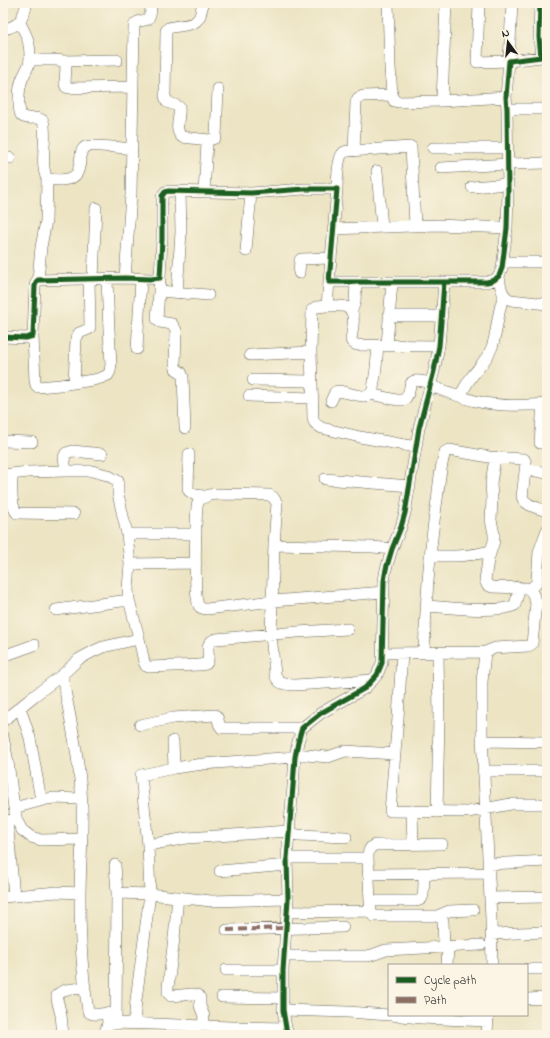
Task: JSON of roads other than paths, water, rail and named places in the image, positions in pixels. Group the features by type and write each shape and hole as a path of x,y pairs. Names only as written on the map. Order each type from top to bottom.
{"street":[{"path":"3,29 20,23 27,3"},
{"path":"125,278 130,226 134,26 138,21 148,19 150,3"},
{"path":"202,3 199,20 193,23 168,28 166,31 165,96 167,102 179,107 180,112 177,131 182,137 209,140 214,139 216,136 218,89"},
{"path":"388,3 389,55 392,96 394,101 442,101 506,97"},
{"path":"442,101 446,3"},
{"path":"478,3 477,62 509,61 544,57 539,36 540,3"},
{"path":"512,3 506,97 508,164 507,228 503,262 499,276 501,290 507,299 547,304"},
{"path":"20,23 28,39 30,60 28,69 20,84 19,110 21,115 24,117 38,118 42,121 44,128 44,166 47,179 46,221 41,247 38,280 35,286 33,359 36,385 38,387 74,383 108,375 111,364 108,279"},
{"path":"30,60 117,60"},
{"path":"64,61 66,65 65,84 69,88 132,87"},
{"path":"354,151 356,102 358,98 363,96 392,96"},
{"path":"507,109 547,109"},
{"path":"204,192 207,145 209,140"},
{"path":"47,179 54,180 73,177 77,173 82,150 85,147 99,146 132,149"},
{"path":"327,306 341,155 346,151 411,147 415,225"},
{"path":"433,148 507,148"},
{"path":"440,168 547,163"},
{"path":"377,171 382,226"},
{"path":"472,187 508,184"},
{"path":"185,428 183,377 181,372 176,370 175,364 176,330 172,324 160,322 157,319 160,291 162,196 164,192 251,193 337,188"},
{"path":"177,293 181,232 180,191"},
{"path":"246,251 251,193"},
{"path":"74,383 76,339 79,334 89,330 90,327 91,279 96,208"},
{"path":"333,229 415,225 507,228"},
{"path":"299,273 300,260 302,258 331,258"},
{"path":"503,262 545,262"},
{"path":"329,282 487,282 494,280 499,276"},
{"path":"38,280 160,278"},
{"path":"137,349 141,279"},
{"path":"356,282 355,302 352,310 352,342 357,345 439,346"},
{"path":"370,394 373,389 376,368 390,316 392,282"},
{"path":"112,1024 203,1026 231,1031 287,1032 283,1010 283,970 288,912 287,862 295,756 302,728 321,713 364,688 377,675 382,663 384,581 392,549 405,513 419,428 431,385 439,346 444,282"},
{"path":"160,291 208,295"},
{"path":"460,396 490,351 493,344 500,303 504,295"},
{"path":"352,310 344,306 316,307 312,310 311,352 314,422 322,428 360,437 416,447"},
{"path":"390,316 442,316"},
{"path":"3,337 26,338 33,336"},
{"path":"250,355 311,352"},
{"path":"253,380 312,381"},
{"path":"331,401 335,392 337,391 362,395 370,394 390,399 402,400 406,398 412,381 418,380 475,401 500,405 528,406 545,404 540,442 547,443"},
{"path":"249,396 313,398"},
{"path":"3,441 32,442"},
{"path":"424,653 430,556 445,452 449,450 495,458 524,459 526,462 522,498 526,503 547,511"},
{"path":"66,471 64,457 66,452 73,451 102,454"},
{"path":"189,454 188,488 194,495 269,495 273,497 277,503 275,518 271,635 277,680 284,684 296,685 373,680"},
{"path":"383,653 485,652 495,648 528,646 532,644 542,603 534,597 527,588 492,587 487,585 485,582 488,560 494,541 491,520 491,483 495,458"},
{"path":"525,469 547,473"},
{"path":"74,514 17,513 13,504 8,475 28,472 92,471 107,475 118,481 118,494 127,534 130,564 128,584 129,600 146,666 206,664 208,660 208,647 214,640 348,629"},
{"path":"325,480 410,486"},
{"path":"204,496 199,500 197,506 195,585 198,606 202,609 273,601 384,592"},
{"path":"530,590 536,584 543,560 542,543 547,530"},
{"path":"127,534 196,534"},
{"path":"274,545 373,547 392,549"},
{"path":"430,556 467,556 490,551"},
{"path":"130,564 196,563"},
{"path":"426,606 481,609 506,608 515,604 518,594 518,587"},
{"path":"56,610 129,600"},
{"path":"4,717 20,708 62,676 79,659 112,644 134,640 137,638 138,634"},
{"path":"3,656 34,645"},
{"path":"485,652 481,711 492,964"},
{"path":"402,653 390,811 468,812 511,804 547,804"},
{"path":"437,812 439,719 438,653"},
{"path":"62,676 77,759 81,799 81,946 88,1011 94,1014 107,1013 112,1024"},
{"path":"20,708 30,738 41,800"},
{"path":"140,725 173,718 215,715 218,718 220,727 222,728 302,728"},
{"path":"3,737 8,762 10,817 8,897 57,892 80,893"},
{"path":"173,741 174,768"},
{"path":"482,741 547,742"},
{"path":"134,1024 150,894 148,845 141,775 203,764 295,756 328,757 345,751 395,754"},
{"path":"483,771 547,771"},
{"path":"10,817 41,800 54,798 81,799"},
{"path":"412,811 413,844"},
{"path":"10,817 22,830 35,839 82,839"},
{"path":"148,845 187,838 289,831 292,834 310,836 346,837"},
{"path":"442,844 372,846 370,848 368,858 371,914 374,916 437,916 448,911 473,910"},
{"path":"220,871 287,862 368,858"},
{"path":"368,874 424,874 547,861"},
{"path":"105,1035 105,1032 112,1024 117,893 115,865"},
{"path":"288,912 370,906 419,900 422,899 423,895 424,874"},
{"path":"117,893 150,894 211,901 288,899"},
{"path":"178,897 168,993 171,996 192,994 198,995 204,1016 203,1026"},
{"path":"490,898 547,897"},
{"path":"437,916 443,921 447,964"},
{"path":"227,930 343,927"},
{"path":"491,934 547,932"},
{"path":"284,956 367,956 386,950 481,945"},
{"path":"528,969 547,969"},
{"path":"226,970 283,970"},
{"path":"63,1035 57,995 60,991 85,988"},
{"path":"222,997 283,998"},
{"path":"528,999 547,998"},
{"path":"283,1010 388,1015"},
{"path":"417,1016 488,1018 487,1035"}]}
